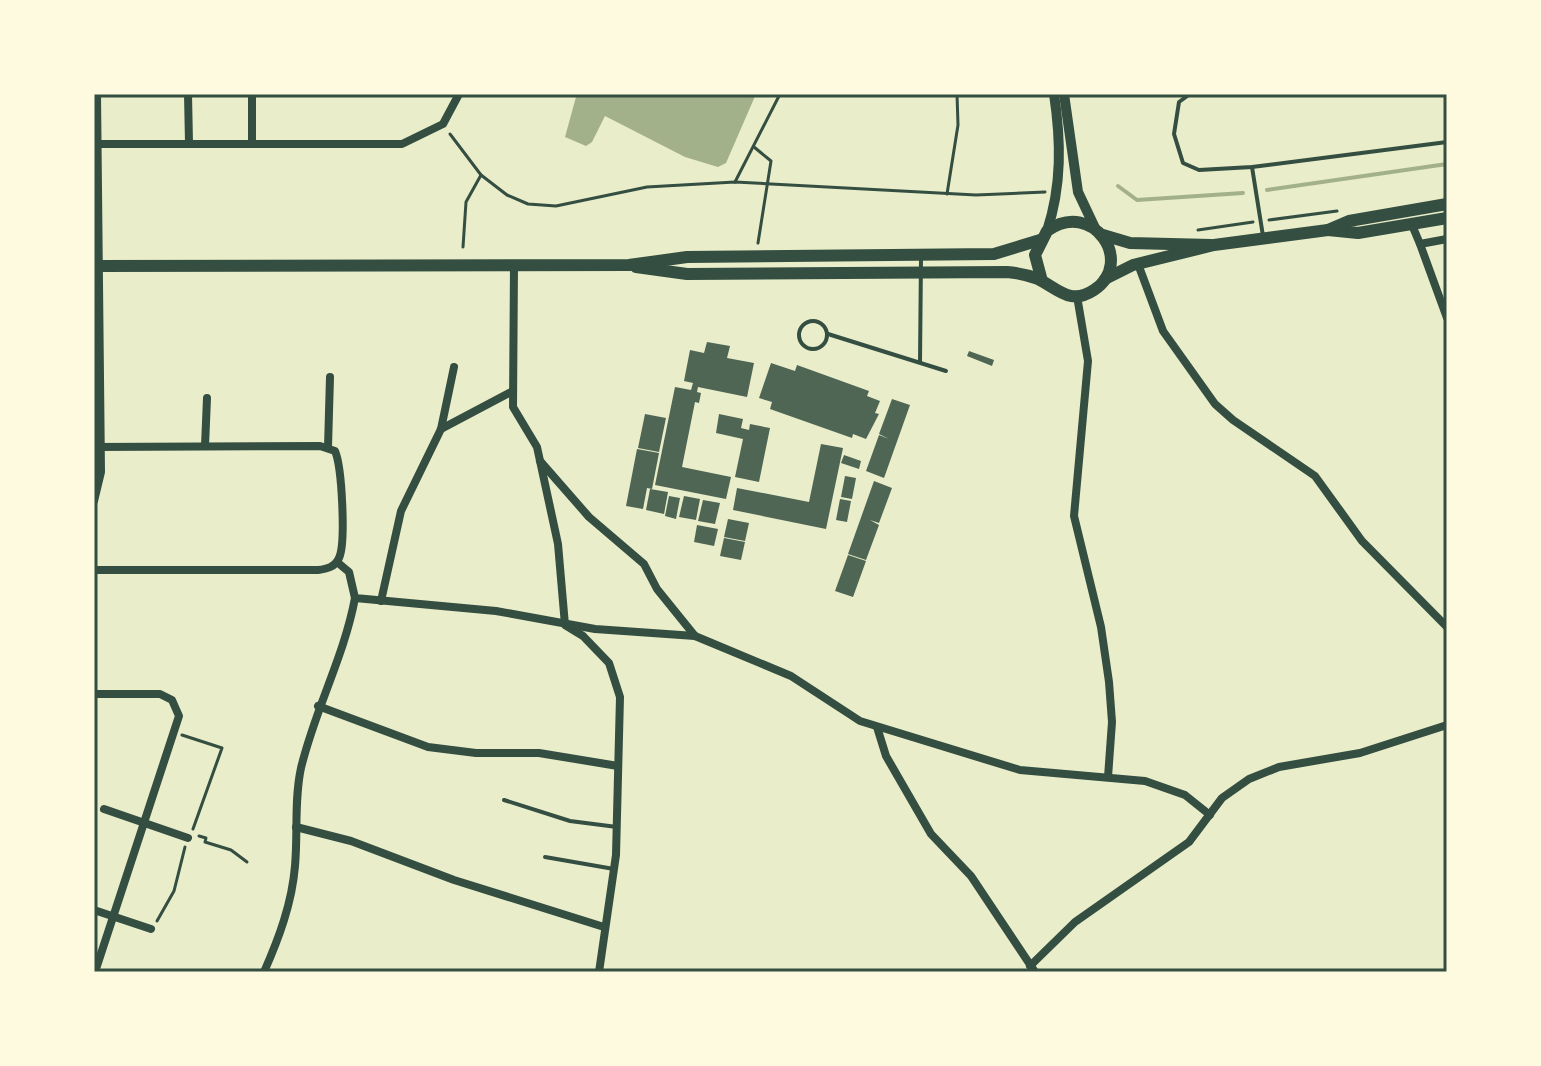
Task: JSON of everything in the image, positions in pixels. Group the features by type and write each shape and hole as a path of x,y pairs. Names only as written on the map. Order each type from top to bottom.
{"main road":[{"path":"1328,230 1349,221 1447,204"},
{"path":"629,265 687,274 995,271 1042,281 1060,294 1077,296 1093,291 1105,279 1138,264 1214,245 1328,230 1358,233 1447,218"},
{"path":"97,266 629,265 687,257 994,254 1043,235 1067,221 1081,222 1130,243 1214,245"},
{"path":"1098,231 1111,256 1105,279"},
{"path":"1042,281 1035,261 1043,235"}],"street":[{"path":"94,501 101,472 98,446 97,94"},
{"path":"188,94 189,143"},
{"path":"252,94 252,143"},
{"path":"95,144 402,144 443,124 459,94"},
{"path":"1043,235 1058,193 1058,130 1054,94"},
{"path":"1064,94 1078,192 1098,231"},
{"path":"1412,225 1447,318"},
{"path":"1420,244 1447,239"},
{"path":"1138,264 1163,331 1215,404 1241,426 1315,476 1362,541 1447,627"},
{"path":"514,265 513,407 537,447 558,544 565,625 596,648 609,663 618,682 617,827 599,972"},
{"path":"1077,296 1088,361 1074,516 1101,627 1109,682 1112,722 1108,777"},
{"path":"381,601 401,511 441,429 454,367"},
{"path":"328,447 330,377"},
{"path":"441,429 513,391"},
{"path":"205,446 207,398"},
{"path":"94,570 318,570 337,562 341,555 341,468 335,451 328,447 98,446"},
{"path":"539,461 589,517 644,564 657,589 695,636"},
{"path":"264,972 288,907 295,868 296,792 318,706 342,654 355,598 349,572 337,562"},
{"path":"355,598 496,611 565,625 695,636 791,676 838,709 877,727 1020,770 1108,777 1169,788 1185,795 1210,815"},
{"path":"94,694 166,696 178,710 175,733 95,972"},
{"path":"318,706 428,747 476,753 539,753 618,766"},
{"path":"877,727 886,756 931,834 971,876 1032,969 1075,922 1189,842 1222,798 1249,779 1279,767 1360,753 1447,725"},
{"path":"104,809 188,838"},
{"path":"296,827 351,841 442,876 604,927"},
{"path":"94,910 151,929"}],"lane":[{"path":"1190,94 1179,102 1174,134 1183,163 1199,170 1252,167 1447,142"},
{"path":"1226,94 1255,94"},
{"path":"1252,167 1263,239"},
{"path":"920,362 921,257"},
{"path":"828,334 824,344 815,349 804,346 799,336 802,325 812,321 823,324 828,334 946,371"},
{"path":"504,800 570,821 617,827"},
{"path":"545,857 614,869"}],"path":[{"path":"735,182 780,94"},
{"path":"947,194 958,125 957,94"},
{"path":"443,124 481,175 507,195 528,204 556,206 647,187 735,182 947,194 1051,193"},
{"path":"754,147 771,161 757,247"},
{"path":"463,247 466,202 481,175"},
{"path":"175,733 222,748 192,833 206,838 205,842 231,850 247,862"},
{"path":"151,929 174,891 188,838"}],"shaded area":[{"path":"569,94 756,94 726,163 718,167 685,157 605,116 592,142 586,146 565,137 576,97"}],"building":[{"path":"707,342 730,346 727,358 754,363 747,397 698,387 697,392 701,393 699,403 695,402 682,467 731,477 726,499 655,485 675,387 691,390 693,383 684,381 690,350 704,353"},
{"path":"969,351 994,360 992,366 967,356"},
{"path":"771,363 795,371 797,365 869,391 867,396 880,401 875,413 879,414 866,439 853,434 852,438 770,409 772,402 759,398"},
{"path":"892,399 910,405 884,478 866,471 879,435 889,439 879,434"},
{"path":"645,414 666,418 659,452 638,448"},
{"path":"719,414 743,419 741,428 749,430 750,424 770,428 759,482 735,477 743,439 716,433"},
{"path":"821,444 843,448 826,529 733,510 737,488 809,502"},
{"path":"637,449 659,453 652,489 647,488 643,509 626,506"},
{"path":"844,455 861,461 859,469 841,463"},
{"path":"845,476 856,478 852,499 841,497"},
{"path":"874,481 892,488 879,523 870,520 879,525 866,560 848,554"},
{"path":"650,489 668,492 664,514 646,510"},
{"path":"669,496 680,498 676,519 665,516"},
{"path":"684,496 700,499 696,520 679,517"},
{"path":"840,499 851,501 847,522 836,520"},
{"path":"703,500 720,503 715,524 698,521"},
{"path":"728,519 749,523 745,541 724,537"},
{"path":"697,525 718,529 714,546 694,542"},
{"path":"724,538 745,542 741,560 720,556"},
{"path":"848,555 866,561 853,597 835,591"}],"waterway":[{"path":"1267,190 1447,164"},
{"path":"1118,186 1137,200 1243,193"}]}
